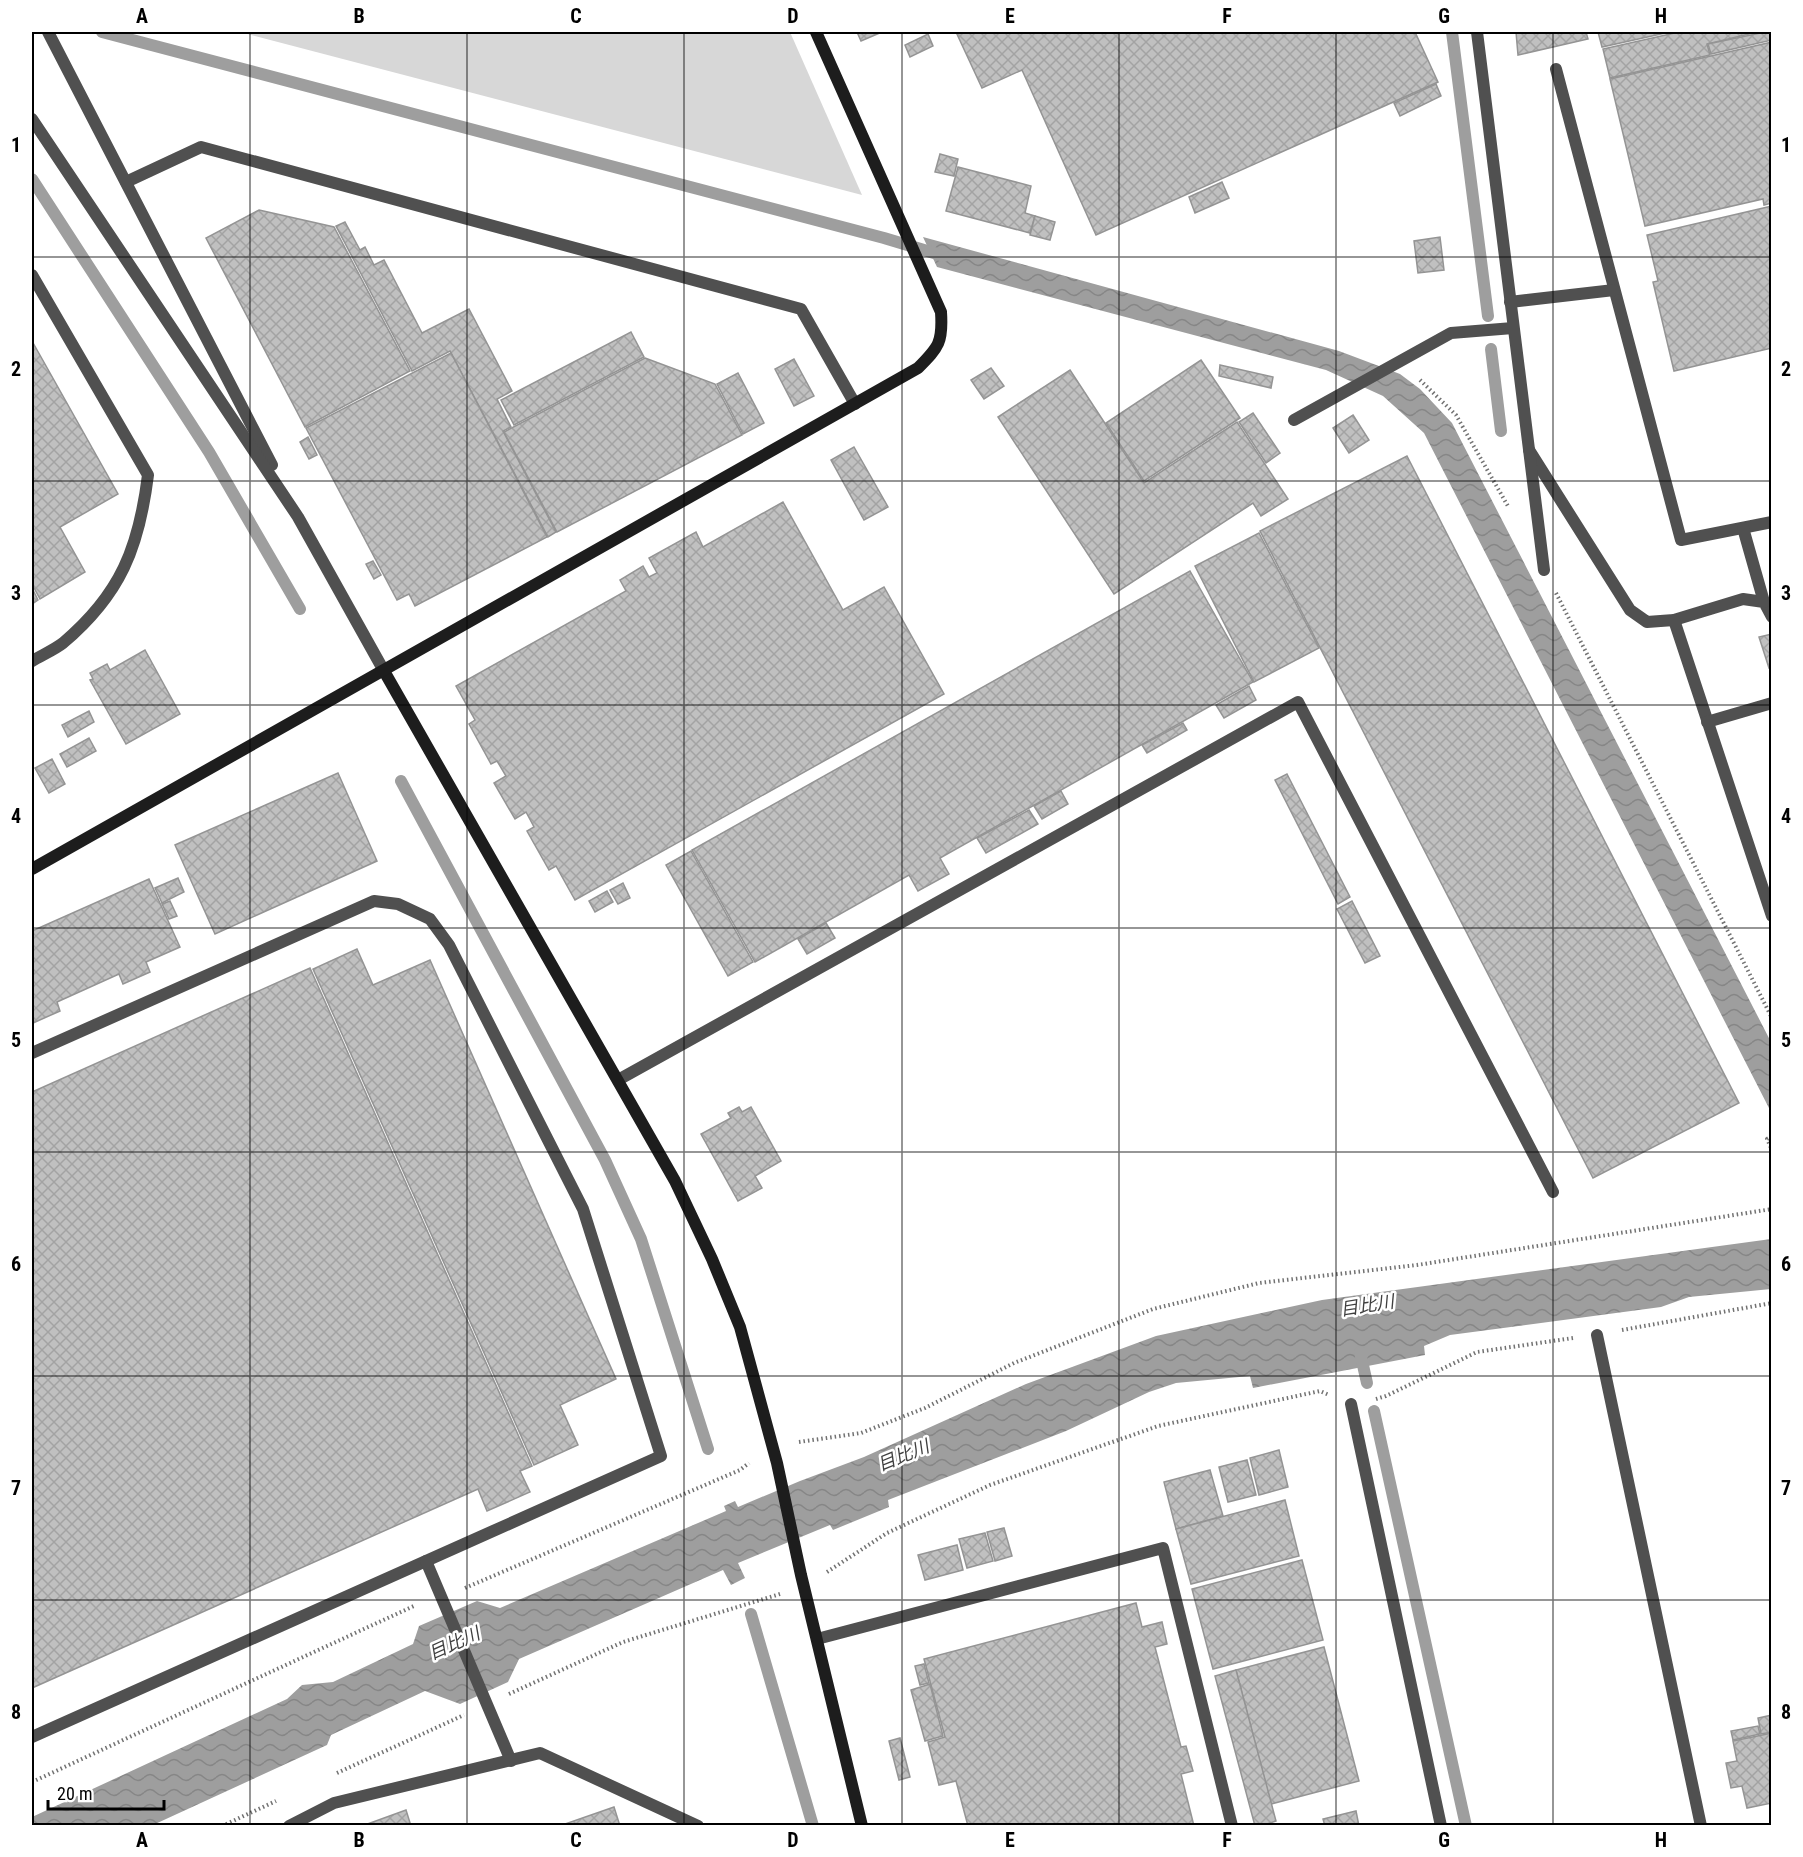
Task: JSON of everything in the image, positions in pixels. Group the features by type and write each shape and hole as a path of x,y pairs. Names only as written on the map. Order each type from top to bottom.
{"street":[{"path":"32,869 918,368 937,349 942,329 941,312 816,32"},
{"path":"1477,32 1544,570"},
{"path":"49,34 298,517 675,1181 712,1259 740,1327 777,1463 802,1581 862,1826"},
{"path":"1556,69 1681,540 1772,522"},
{"path":"32,119 298,517"},
{"path":"126,182 201,147 801,309 855,404"},
{"path":"32,275 148,474 144,505 132,554 108,597 62,644 32,661"},
{"path":"1510,302 1614,290"},
{"path":"1294,420 1451,333 1513,328"},
{"path":"1529,449 1630,610 1647,622 1674,621 1743,599 1764,602"},
{"path":"1743,528 1764,602 1772,617"},
{"path":"1674,621 1772,916"},
{"path":"618,1080 1298,702 1553,1192"},
{"path":"1707,722 1772,703"},
{"path":"32,1053 374,901 398,904 430,919 449,945 583,1209 661,1456 32,1737"},
{"path":"1597,1335 1701,1826"},
{"path":"1351,1404 1440,1826"},
{"path":"817,1639 1163,1548 1232,1826"},
{"path":"426,1561 511,1761"},
{"path":"289,1826 334,1803 540,1753 698,1826"}],"path":[{"path":"1396,364 1434,391 1456,415 1511,512"},
{"path":"1544,570 1772,1018"},
{"path":"1772,1137 1767,1139 1772,1150"},
{"path":"32,1782 401,1611 442,1599 740,1470 772,1446 861,1432 926,1408 1014,1363 1153,1310 1259,1283 1417,1265 1772,1209"},
{"path":"328,1777 485,1700 623,1642 802,1581 887,1533 990,1485 1158,1426 1320,1391 1351,1404 1386,1396 1477,1352 1597,1335 1772,1304"},
{"path":"222,1826 286,1796"}],"shaded area":[{"path":"240,32 790,32 862,195"}],"water":[{"path":"923,237 1339,351 1400,374 1420,389 1452,423 1771,1042 1771,1112 1424,433 1383,396 1326,370 937,267"},
{"name":"目比川","path":"1771,1239 1771,1289 1689,1297 1661,1307 1450,1335 1424,1346 1425,1355 1253,1388 1250,1376 1176,1383 1149,1392 1066,1431 888,1500 889,1507 833,1530 830,1525 738,1563 745,1578 731,1585 723,1570 519,1659 508,1682 460,1704 425,1691 331,1735 327,1745 153,1825 32,1825 32,1817 287,1699 302,1685 333,1682 413,1644 419,1626 477,1601 500,1608 726,1511 724,1506 735,1501 738,1507 864,1457 1026,1384 1156,1336 1322,1300"}],"building":[{"path":"857,32 882,32 861,41"},
{"path":"956,32 1415,32 1438,82 1096,235 1022,70 982,88"},
{"path":"1516,32 1586,32 1588,39 1518,55"},
{"path":"1598,32 1670,32 1602,47"},
{"path":"1679,32 1753,33 1707,44 1710,55 1610,78 1603,49"},
{"path":"1772,32 1772,40 1711,54 1708,44"},
{"path":"928,34 933,46 910,57 905,45"},
{"path":"1772,42 1772,203 1764,205 1763,199 1645,226 1610,79"},
{"path":"1436,84 1441,96 1400,116 1394,103"},
{"path":"940,154 958,159 954,176 935,172"},
{"path":"958,167 1031,186 1025,213 1035,216 1030,233 946,211"},
{"path":"1222,182 1229,198 1195,213 1189,197"},
{"path":"1772,206 1772,348 1674,371 1653,282 1658,281 1647,235"},
{"path":"259,210 334,227 410,371 305,427 206,238"},
{"path":"1035,216 1055,222 1050,240 1030,235"},
{"path":"345,222 360,250 365,247 374,265 384,260 422,333 469,309 512,391 497,399 511,427 503,431 556,532 548,537 450,351 412,371 336,226"},
{"path":"1440,237 1444,270 1418,273 1414,241"},
{"path":"631,332 644,357 514,425 501,400"},
{"path":"32,341 118,494 60,527 85,572 40,599 32,584"},
{"path":"451,353 547,537 415,606 409,594 397,600 306,428"},
{"path":"645,358 715,384 742,435 557,532 504,432"},
{"path":"794,359 814,396 794,406 775,369"},
{"path":"1201,360 1240,418 1144,481 1106,423"},
{"path":"1220,365 1273,377 1271,388 1219,376"},
{"path":"991,368 1004,386 984,399 971,380"},
{"path":"1070,370 1144,483 1237,422 1288,499 1261,516 1253,503 1114,594 998,417"},
{"path":"738,373 764,423 743,434 717,384"},
{"path":"1253,413 1280,453 1266,463 1239,422"},
{"path":"1353,415 1369,440 1349,453 1333,428"},
{"path":"308,437 317,455 309,459 300,442"},
{"path":"854,447 888,507 864,520 831,460"},
{"path":"1407,456 1739,1103 1593,1178 1260,531"},
{"path":"783,502 843,610 884,587 944,694 575,900 556,866 549,870 527,831 534,827 526,812 515,819 494,783 506,776 497,761 491,764 469,724 475,720 456,686 626,591 620,580 643,566 649,577 657,573 649,558 696,532 703,547"},
{"path":"1259,533 1319,648 1254,682 1195,566"},
{"path":"373,561 381,575 374,579 366,564"},
{"path":"1190,571 1253,682 940,858 949,874 918,891 909,875 755,962 692,850"},
{"path":"32,588 38,600 32,604"},
{"path":"1772,634 1772,667 1769,668 1759,637"},
{"path":"145,650 180,714 126,744 90,680 93,679 90,673 107,664 110,670"},
{"path":"1249,686 1256,700 1224,718 1216,705"},
{"path":"89,711 94,722 68,737 62,725"},
{"path":"1183,723 1187,730 1147,753 1142,745"},
{"path":"89,738 96,751 67,767 60,754"},
{"path":"52,759 65,784 49,793 35,768"},
{"path":"338,773 377,861 215,934 175,845"},
{"path":"1287,774 1350,897 1338,904 1275,780"},
{"path":"1061,791 1068,804 1042,819 1034,806"},
{"path":"1029,810 1038,824 986,853 977,838"},
{"path":"691,851 753,962 728,976 666,865"},
{"path":"178,878 184,892 162,903 155,888"},
{"path":"149,879 180,947 146,962 150,972 123,984 119,974 57,1002 60,1011 33,1023 32,931"},
{"path":"623,883 630,898 618,904 610,890"},
{"path":"607,891 613,902 595,912 589,901"},
{"path":"170,901 177,916 169,919 162,904"},
{"path":"1352,901 1380,956 1365,963 1337,909"},
{"path":"826,923 835,938 807,954 798,939"},
{"path":"357,949 373,985 430,960 616,1379 560,1405 578,1445 534,1465 313,969"},
{"path":"310,968 532,1466 520,1471 530,1492 487,1511 478,1489 32,1688 32,1092"},
{"path":"739,1107 742,1112 751,1107 781,1161 755,1176 762,1188 738,1201 701,1134 731,1118 728,1113"},
{"path":"1279,1450 1288,1487 1259,1495 1250,1458"},
{"path":"1247,1460 1256,1495 1228,1502 1219,1467"},
{"path":"1210,1470 1223,1516 1176,1529 1164,1482"},
{"path":"1285,1500 1299,1556 1191,1584 1176,1529"},
{"path":"1004,1528 1012,1556 995,1561 987,1532"},
{"path":"985,1533 993,1561 967,1568 959,1539"},
{"path":"957,1545 963,1570 925,1580 918,1555"},
{"path":"1302,1560 1323,1640 1213,1669 1192,1589"},
{"path":"1136,1603 1142,1627 1162,1622 1167,1644 1155,1647 1181,1747 1186,1746 1193,1771 1181,1774 1194,1826 968,1826 956,1781 939,1785 928,1742 945,1737 924,1659"},
{"path":"1324,1647 1359,1781 1271,1804 1236,1670"},
{"path":"924,1664 929,1683 920,1685 915,1666"},
{"path":"1236,1670 1276,1821 1261,1826 1255,1826 1215,1676"},
{"path":"930,1684 943,1736 925,1741 911,1690"},
{"path":"1772,1715 1772,1732 1761,1734 1758,1718"},
{"path":"1758,1726 1760,1734 1733,1740 1731,1731"},
{"path":"1772,1733 1772,1803 1747,1808 1742,1786 1731,1788 1726,1763 1737,1761 1733,1741"},
{"path":"900,1738 910,1777 899,1780 889,1741"},
{"path":"614,1807 620,1826 565,1826 565,1824"},
{"path":"406,1810 411,1826 362,1826"},
{"path":"1356,1811 1359,1826 1325,1826 1323,1819"}],"waterway":[{"path":"102,32 884,238 944,256"},
{"path":"1452,32 1488,316"},
{"path":"32,179 209,452 300,609"},
{"path":"1491,349 1501,431"},
{"path":"401,781 605,1160 641,1239 708,1449"},
{"path":"1360,1352 1367,1383"},
{"path":"1374,1411 1466,1826"},
{"path":"751,1614 813,1826"}]}
